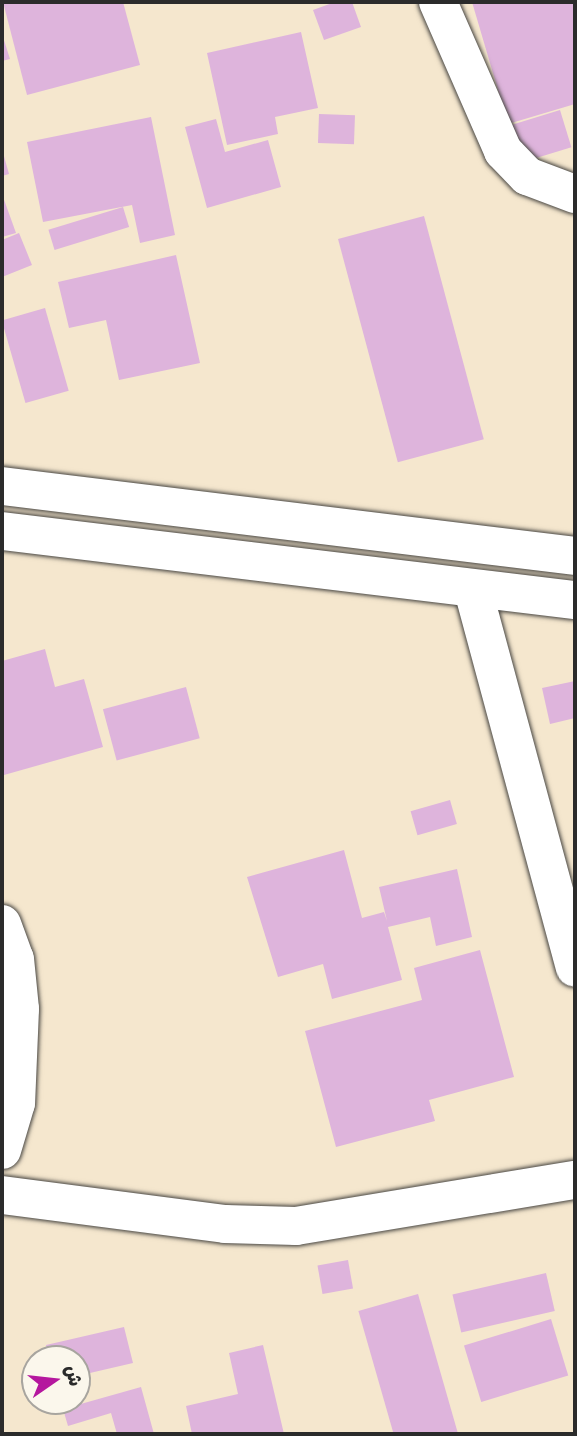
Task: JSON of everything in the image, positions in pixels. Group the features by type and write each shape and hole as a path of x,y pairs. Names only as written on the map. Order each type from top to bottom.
{"street":[{"path":"438,2 503,151 527,176 575,194"},
{"path":"2,486 575,556"},
{"path":"2,531 473,590 575,600"},
{"path":"473,590 575,967"},
{"path":"2,924 15,960 20,1009 2,1150"},
{"path":"2,1195 225,1224 296,1226 575,1180"}],"building":[{"path":"3,2 123,2 140,65 27,95"},
{"path":"335,2 352,2 361,27 324,40 313,10"},
{"path":"472,2 575,2 575,104 508,124"},
{"path":"301,32 318,108 275,117 278,134 227,145 207,53"},
{"path":"2,34 10,59 2,61"},
{"path":"560,110 571,147 509,166 498,129"},
{"path":"319,114 355,115 354,144 318,143"},
{"path":"151,117 175,235 140,243 132,205 43,222 27,142"},
{"path":"216,119 225,152 268,140 281,187 207,208 185,127"},
{"path":"2,149 9,174 2,176"},
{"path":"2,194 16,233 2,237"},
{"path":"123,207 129,227 55,250 48,230"},
{"path":"424,216 484,439 398,462 338,239"},
{"path":"19,233 32,265 2,277 2,240"},
{"path":"176,255 200,363 119,380 106,320 69,328 58,282"},
{"path":"45,308 69,391 25,403 2,320"},
{"path":"45,649 55,687 84,679 103,747 4,775 2,661"},
{"path":"575,681 575,718 550,724 542,688"},
{"path":"186,687 200,738 117,760 103,709"},
{"path":"450,800 457,824 417,835 411,811"},
{"path":"344,850 362,918 384,912 387,921 379,887 457,869 472,937 436,946 430,917 388,927 402,980 332,999 323,964 278,977 247,877"},
{"path":"480,950 514,1077 429,1100 435,1121 336,1147 305,1031 422,1000 414,968"},
{"path":"348,1260 353,1289 323,1294 317,1265"},
{"path":"546,1273 555,1311 461,1333 452,1295"},
{"path":"418,1294 458,1433 394,1434 358,1311"},
{"path":"551,1319 568,1375 481,1402 464,1346"},
{"path":"124,1327 133,1363 91,1373 91,1345 46,1345"},
{"path":"263,1345 284,1434 192,1434 186,1406 238,1394 229,1353"},
{"path":"141,1387 154,1434 117,1434 111,1413 68,1426 65,1415 91,1415 91,1401"}]}
